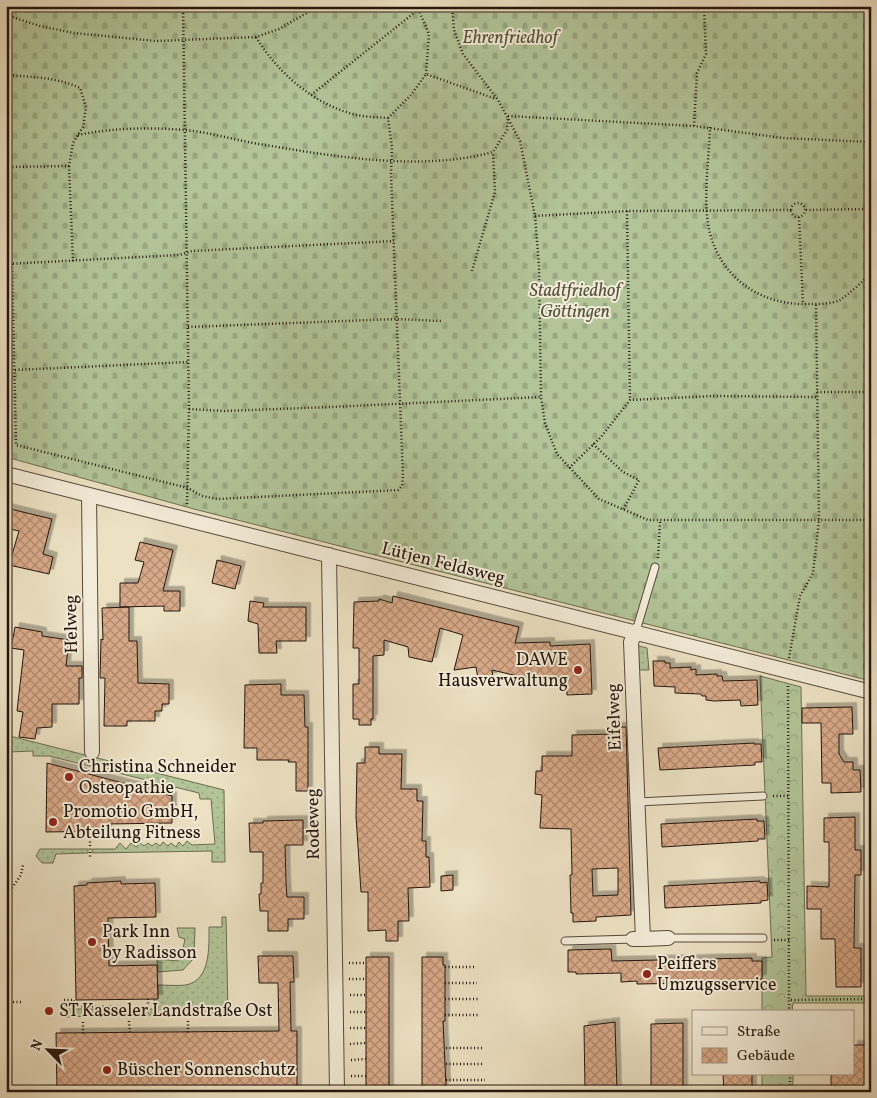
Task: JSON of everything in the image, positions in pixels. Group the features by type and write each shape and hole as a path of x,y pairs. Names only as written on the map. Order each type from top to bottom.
{"street":[{"name":"Lütjen Feldsweg","path":"6,474 871,692"},
{"name":"Helweg","path":"89,496 92,752"},
{"name":"Rodeweg","path":"329,555 337,1092"},
{"name":"Eifelweg","path":"636,632 631,642 638,939"},
{"path":"638,939 668,938"}],"lane":[{"path":"636,632 655,567"},
{"path":"636,802 763,796"},
{"path":"668,938 763,938"},
{"path":"565,941 638,939"}],"path":[{"path":"183,6 189,409 187,520"},
{"path":"6,15 40,26 74,33 156,41 256,37 279,29 320,6"},
{"path":"452,6 454,30 463,54 498,100 520,141 535,216 539,266 541,397 545,423 557,454 599,499 648,520 660,522 871,520"},
{"path":"694,126 697,73 706,54 704,6"},
{"path":"311,94 418,8 429,34 426,74 411,95 388,118"},
{"path":"256,37 268,56 311,94 346,112 388,118"},
{"path":"426,74 498,100"},
{"path":"6,75 48,78 65,81 80,88 86,107 83,127 73,143 70,166 73,262"},
{"path":"508,116 710,127 783,138 871,142"},
{"path":"472,271 495,192 493,152 507,130 508,116"},
{"path":"12,264 16,445 188,488 202,496 218,499 398,490 402,486 403,477 396,319 392,147 388,118"},
{"path":"710,127 708,212 710,234 720,258 736,279 760,296 784,304 816,304 838,301 871,272"},
{"path":"78,135 106,130 185,130 258,144 392,160 434,161 472,157 493,152"},
{"path":"6,167 70,166"},
{"path":"791,210 792,206 798,203 803,204 806,210"},
{"path":"803,304 799,217 806,210 871,209"},
{"path":"535,216 627,211 791,210"},
{"path":"791,210 795,216 799,217"},
{"path":"569,468 593,444 630,400 627,211"},
{"path":"6,264 73,262 187,252 394,241"},
{"path":"789,1010 788,671 792,632 800,596 813,573 819,521 816,304"},
{"path":"188,327 396,319 441,321"},
{"path":"15,370 188,362"},
{"path":"817,392 871,392"},
{"path":"630,400 713,396 817,397"},
{"path":"189,409 224,411 541,397"},
{"path":"593,444 623,472 639,480 623,510"},
{"path":"655,567 658,556 660,522"},
{"path":"763,796 789,796"},
{"path":"90,838 90,859"},
{"path":"12,888 22,874 23,865"},
{"path":"773,940 789,940"},
{"path":"445,967 476,966"},
{"path":"445,983 478,983"},
{"path":"64,1000 74,1000 74,1007 96,1006 104,1008 148,1007 148,999"},
{"path":"445,999 479,999"},
{"path":"789,1000 871,999"},
{"path":"6,1002 23,1002"},
{"path":"445,1015 480,1015"},
{"path":"129,1021 130,1034"},
{"path":"188,1021 188,1033"},
{"path":"83,1022 83,1034"},
{"path":"446,1048 482,1048"},
{"path":"446,1064 484,1064"},
{"path":"790,1076 790,1092"},
{"path":"446,1080 485,1080"},
{"path":"348,1092 366,1092"}],"green space":[{"name":"Stadtfriedhof Göttingen","path":"6,6 871,6 871,681 194,509 6,457"},
{"path":"639,646 647,648 649,670 638,670 636,650"},
{"path":"760,676 801,687 806,996 871,996 871,1003 793,1003 792,1010 762,1010 762,958 772,957"},
{"path":"6,735 224,790 225,862 212,862 212,851 92,853 92,849 115,849 120,843 126,849 131,843 136,847 140,843 144,846 148,843 152,846 156,843 160,846 163,842 168,846 171,843 176,847 179,842 183,846 187,841 192,845 215,844 211,799 200,799 199,793 49,756 33,756 33,751 8,752"},
{"path":"40,849 88,849 88,853 56,854 53,863 42,863 36,856"},
{"path":"222,917 226,917 228,1013 64,1017 64,1003 71,1004 72,1009 154,1009 154,999 158,998 158,985 186,985 194,982 200,976 207,961 209,927 222,927"},
{"path":"177,928 195,928 194,958 183,970 158,972 157,959 178,961 181,958 185,939 179,937"},
{"path":"762,1076 793,1076 793,1092 762,1092"}],"building":[{"path":"6,508 52,519 43,554 53,557 49,574 9,565 19,531 6,528"},
{"path":"140,542 173,550 163,591 180,591 180,611 164,611 164,606 120,607 120,583 138,583 144,562 135,560"},
{"path":"217,560 241,566 235,589 212,583"},
{"path":"393,596 519,627 515,643 550,642 550,646 590,644 592,694 567,695 566,677 526,678 492,670 493,677 478,679 476,667 454,670 463,635 440,628 432,662 409,657 408,647 384,640 384,655 373,656 373,719 371,719 371,725 359,725 359,719 353,719 353,684 359,684 359,648 353,648 354,602 379,601 379,599 392,603"},
{"path":"250,601 264,603 263,607 306,607 306,641 276,641 277,653 259,653 258,624 248,621"},
{"path":"129,607 129,641 137,641 138,683 169,684 169,704 162,704 162,711 155,711 155,721 127,721 127,726 104,726 105,678 100,678 101,639 103,640 102,608"},
{"path":"15,627 42,632 42,636 69,640 66,666 82,666 82,678 79,678 79,704 52,704 52,727 37,728 35,739 19,737 23,712 17,711 24,650 11,648"},
{"path":"653,661 670,663 670,668 691,667 691,670 696,669 696,675 717,674 717,676 722,676 723,681 757,680 758,705 741,706 740,700 706,700 706,696 701,694 675,693 675,687 654,686"},
{"path":"281,684 281,695 304,695 305,727 308,727 308,791 296,791 296,762 288,762 289,760 257,760 257,748 244,748 245,685"},
{"path":"852,707 853,734 839,734 839,754 844,762 853,762 853,770 860,770 861,792 831,793 831,783 822,783 821,723 802,723 802,708"},
{"path":"614,727 626,727 631,915 596,917 596,921 573,922 570,875 572,875 571,829 540,828 542,795 535,794 536,771 542,771 542,756 572,756 572,735 614,734","holes":["618,868 618,895 593,896 592,869"]},
{"path":"761,744 762,762 755,762 755,765 660,770 658,748"},
{"path":"365,747 379,747 379,754 402,754 401,789 417,789 417,801 423,801 422,841 426,841 426,857 429,857 430,887 408,888 409,921 398,921 398,941 386,941 386,930 368,931 368,892 361,892 356,816 357,763 365,763"},
{"path":"47,763 172,796 172,823 107,824 107,831 46,832"},
{"path":"855,817 855,850 861,850 861,875 855,875 854,948 861,948 861,987 836,987 835,939 821,939 821,909 807,909 807,886 829,887 829,842 824,842 824,818"},
{"path":"757,819 757,821 764,821 765,839 662,847 661,824"},
{"path":"303,820 303,845 285,845 287,897 304,897 304,919 288,919 288,931 268,931 268,911 260,911 259,894 261,894 261,883 263,883 263,852 250,852 249,823"},
{"path":"453,875 453,890 441,891 441,876"},
{"name":"Park Inn by Radisson","path":"121,881 121,884 155,883 156,917 108,918 109,966 157,965 158,999 76,1000 74,886 87,885 87,883"},
{"path":"760,881 760,883 767,882 768,900 761,901 761,903 665,908 664,886"},
{"path":"611,949 612,961 752,958 752,961 762,961 762,979 752,980 752,982 637,984 637,981 621,982 621,973 576,974 576,972 568,972 568,950"},
{"path":"258,956 293,956 294,982 290,982 291,1031 297,1031 297,1092 57,1092 56,1033 279,1031 278,983 259,983"},
{"path":"366,957 389,957 389,1092 366,1092"},
{"path":"422,957 443,957 443,965 445,965 445,1021 443,1021 446,1086 443,1086 443,1092 422,1092"},
{"path":"615,1022 617,1092 585,1092 584,1026"},
{"path":"683,1023 683,1092 651,1092 651,1024"},
{"path":"854,1045 870,1045 871,1092 831,1092 831,1076 854,1076"},
{"path":"723,1076 752,1076 752,1092 724,1092"}],"place":[{"name":"DAWE Hausverwaltung","path":"578,670"},
{"name":"Christina Schneider Osteopathie","path":"69,777"},
{"name":"Promotio GmbH, Abteilung Fitness","path":"53,822"},
{"name":"Park Inn by Radisson","path":"92,942"},
{"name":"Peiffers Umzugsservice","path":"647,974"},
{"name":"ST Kasseler Landstraße Ost","path":"49,1011"},
{"name":"Büscher Sonnenschutz","path":"107,1070"}],"park label":[{"name":"Ehrenfriedhof","path":"510,38"}]}
